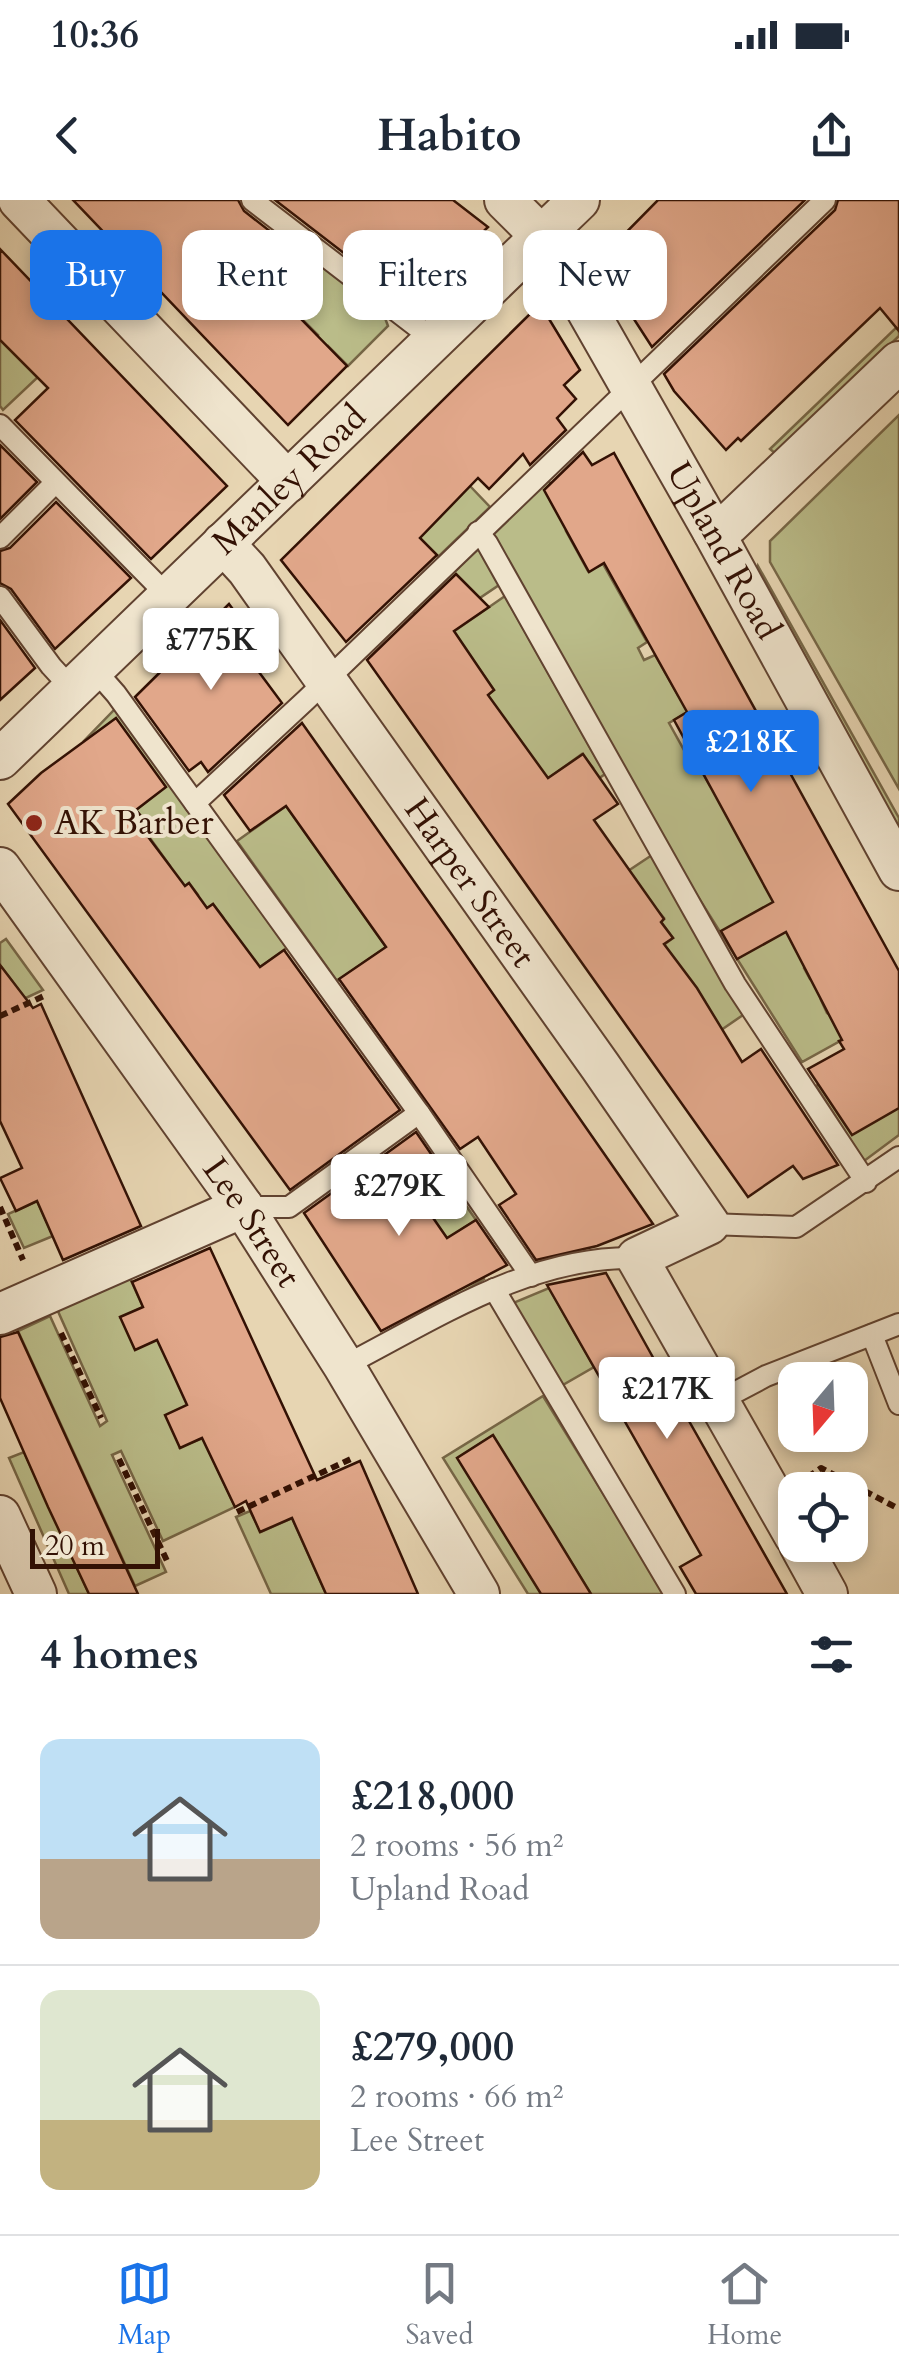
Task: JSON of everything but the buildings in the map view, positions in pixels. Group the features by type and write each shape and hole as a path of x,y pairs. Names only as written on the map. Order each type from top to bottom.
{"street":[{"path":"19,200 288,482"},
{"name":"Upland Road","path":"505,200 535,230"},
{"name":"Manley Road","path":"547,230 578,200"},
{"name":"Manley Road","path":"0,759 523,253"},
{"name":"Upland Road","path":"593,320 899,870"},
{"path":"713,532 729,524 899,362"},
{"name":"Harper Street","path":"223,544 248,570 327,680 709,1224"},
{"name":"Lee Street","path":"0,868 243,1208 344,1366 479,1594"},
{"path":"0,1314 35,1283 243,1208"},
{"path":"709,1224 637,1258 778,1507"},
{"path":"0,1516 36,1594"},
{"path":"810,1562 828,1594"}],"lane":[{"path":"252,200 433,339"},
{"path":"195,802 327,680 824,200"},
{"path":"0,425 169,596"},
{"path":"0,538 55,482"},
{"path":"478,532 488,543 734,984 866,1182"},
{"path":"0,597 50,666 116,694 419,1113 531,1276"},
{"path":"243,1208 289,1207 419,1113"},
{"path":"709,1224 796,1227 899,1157"},
{"path":"344,1366 494,1289 602,1257 637,1258"},
{"path":"494,1289 675,1594"},
{"path":"717,1402 766,1376 899,1324"},
{"path":"872,1334 899,1404"}],"path":[{"path":"0,1016 52,992"},
{"path":"0,1208 101,1418"},
{"path":"236,1512 364,1453"},
{"path":"120,1459 168,1563"},
{"path":"774,1500 821,1468 899,1509"}],"green space":[{"path":"323,265 343,280 343,320 386,320 388,326 348,366 328,346 314,359 304,350 318,335 303,320 323,320"},
{"path":"899,325 899,336 776,454 770,449"},
{"path":"0,338 38,377 3,410 0,406"},
{"path":"899,415 899,789 770,562 770,541"},
{"path":"547,479 581,523 566,531 588,571 603,564 647,642 638,648 644,660 655,655 678,695 739,683 669,723 684,750 700,742 696,761 710,786 856,893 804,968 810,979 837,991 821,1000 827,1013 860,1030 802,1062 688,881 492,532"},
{"path":"470,486 490,507 438,557 408,526"},
{"path":"479,548 499,585 428,633 412,610"},
{"path":"758,566 899,818 899,830 756,575"},
{"path":"505,596 605,774 552,811 593,768 582,754 535,788 476,704 494,690 453,632"},
{"path":"115,709 287,948 243,979 223,917 213,904 197,916 198,895 189,883 169,898 170,866 147,834 131,844 126,836 145,822 136,810 146,802 97,760 84,741"},
{"path":"286,806 386,947 337,981 237,841"},
{"path":"652,855 743,1015 711,1037 653,953 673,938 661,922 664,918 625,873"},
{"path":"6,939 43,990 0,1010 12,981 0,965 0,943"},
{"path":"853,1066 899,1108 899,1135 864,1161 816,1086"},
{"path":"437,1164 476,1220 462,1229 465,1250 484,1279 447,1302 382,1201"},
{"path":"37,1201 53,1236 24,1248 8,1214"},
{"path":"129,1276 143,1307 121,1318 158,1339 188,1405 180,1447 203,1438 235,1507 163,1541 121,1451 112,1455 166,1572 135,1586 18,1331 50,1316 100,1426 107,1421 57,1309"},
{"path":"549,1288 594,1367 561,1386 513,1303"},
{"path":"543,1396 665,1594 591,1594 492,1436 458,1458 542,1594 528,1594 443,1458"},
{"path":"24,1452 89,1594 69,1594 9,1458"},
{"path":"250,1511 261,1532 292,1518 326,1594 271,1594 236,1517"}],"place":[{"name":"AK Barber","path":"34,823"}]}
